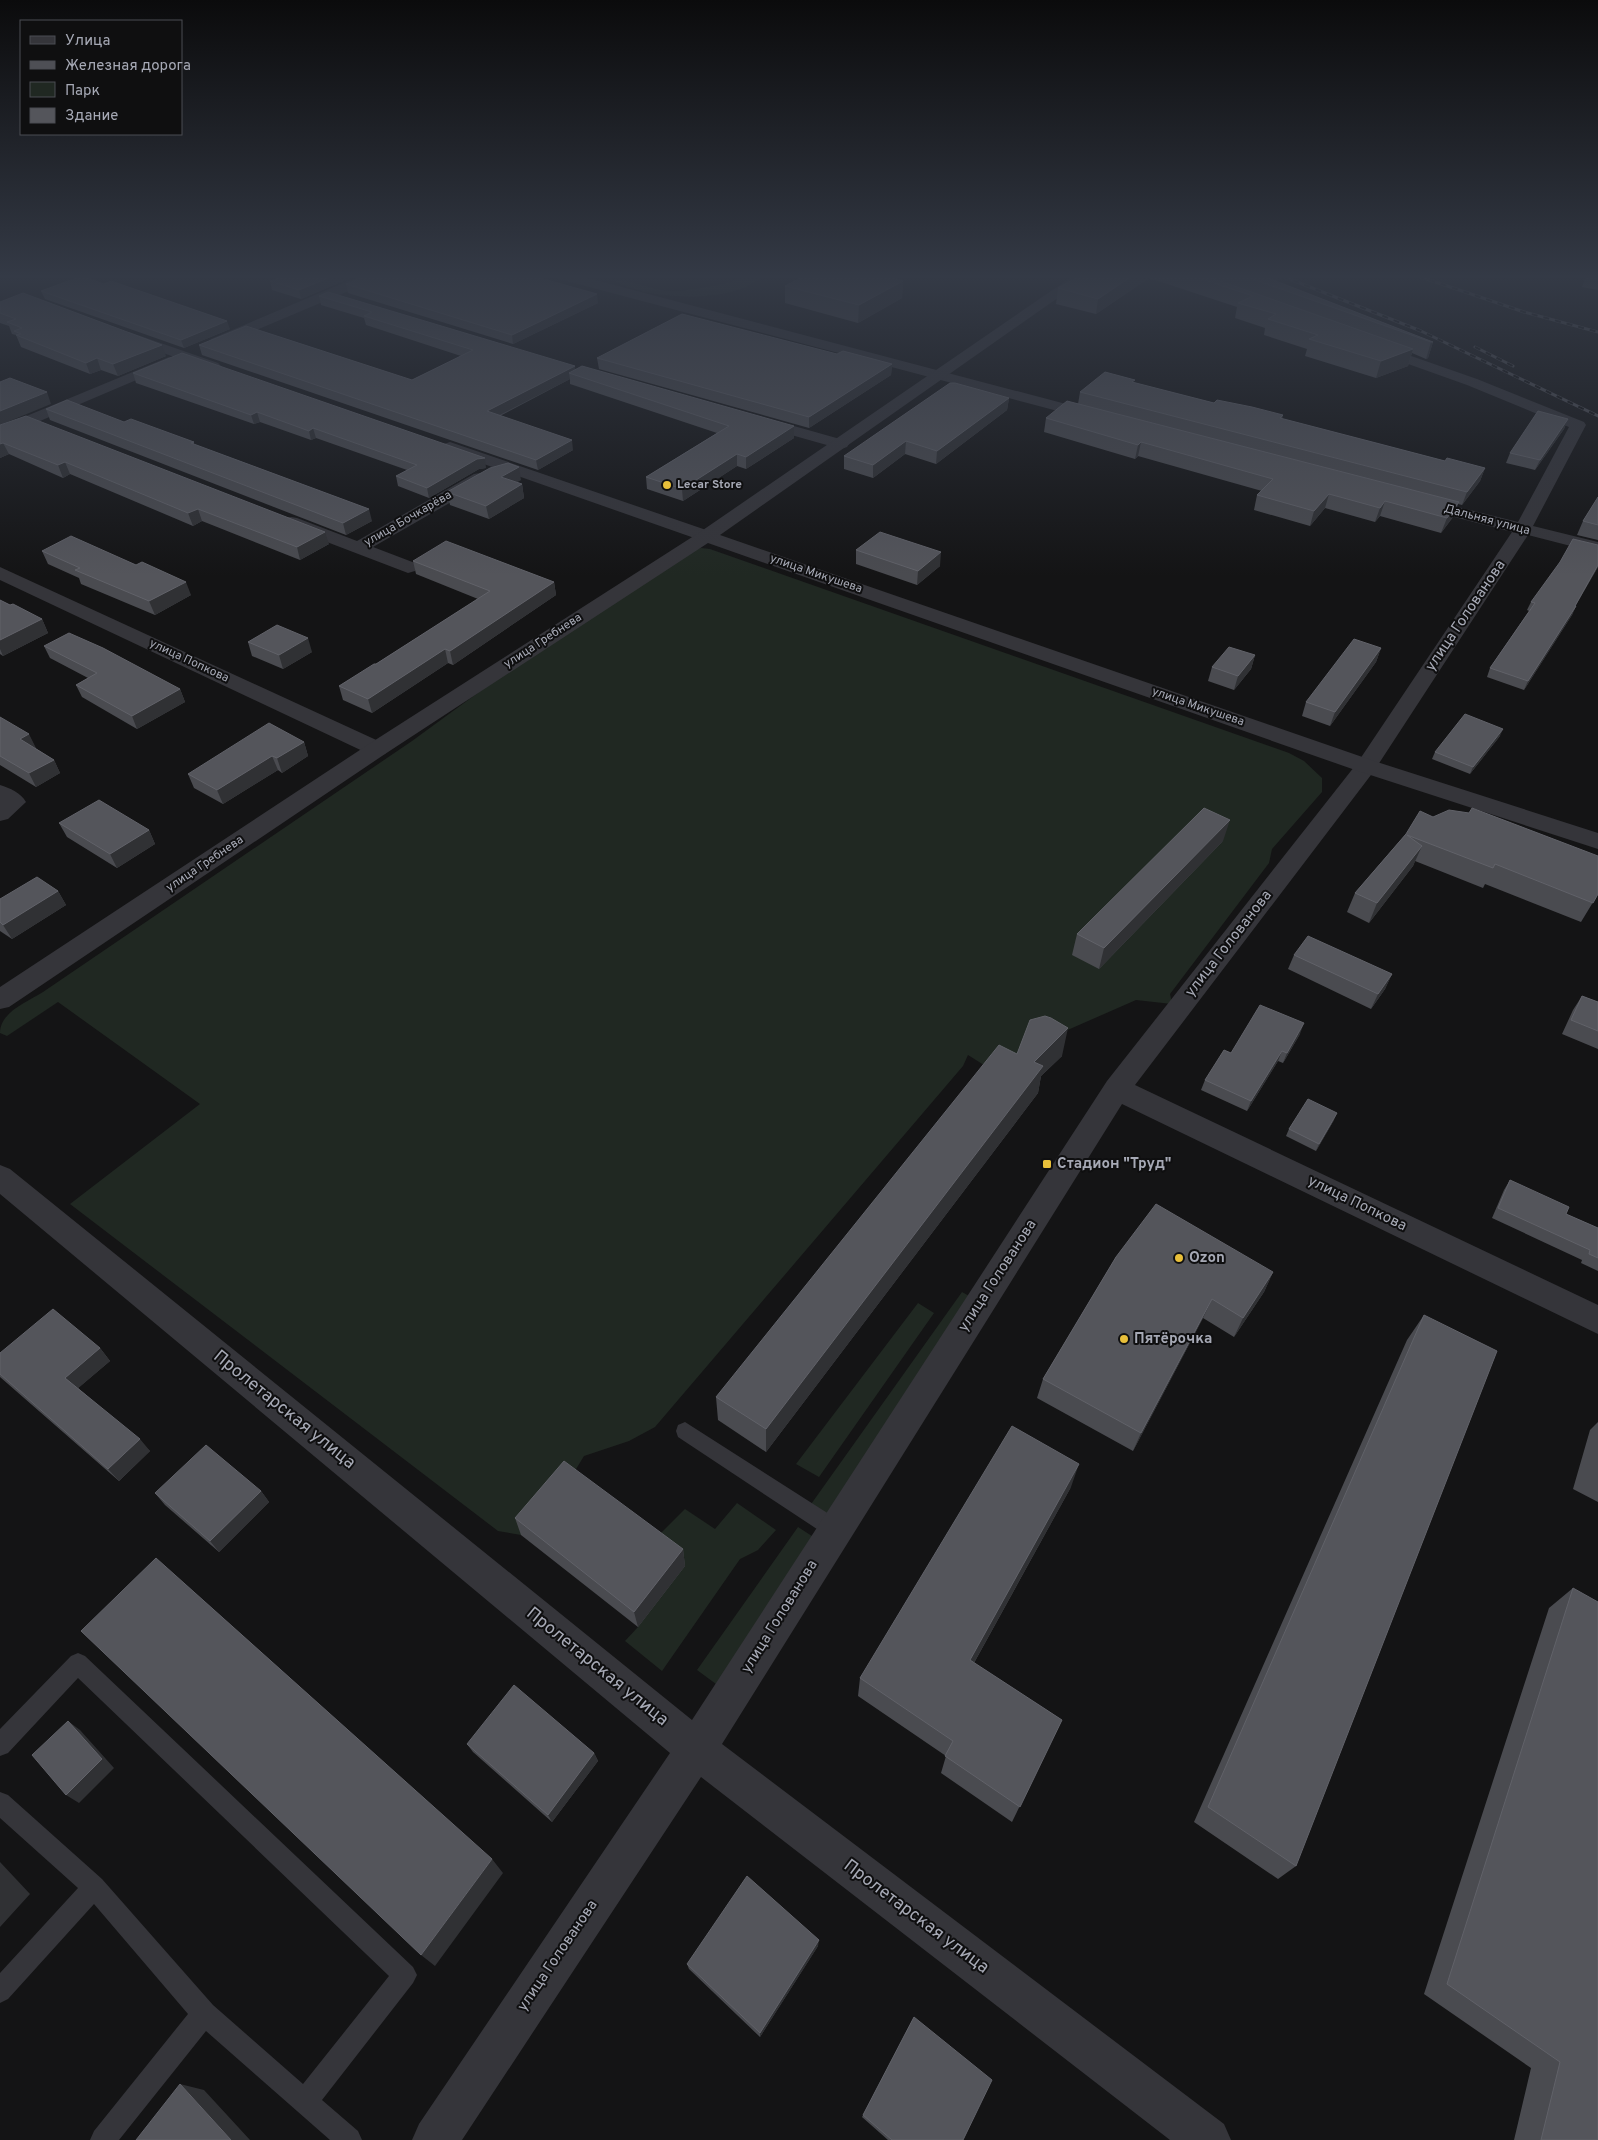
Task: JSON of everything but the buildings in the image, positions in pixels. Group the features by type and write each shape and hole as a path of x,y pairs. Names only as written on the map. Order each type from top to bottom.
{"street":[{"path":"0,433 136,376"},
{"path":"938,376 1111,421"},
{"name":"улица Гребнева","path":"0,1000 377,749 706,536 938,376"},
{"name":"улица Голованова","path":"435,2140 696,1748 836,1530 1114,1088 1366,766 1523,529 1578,426 1455,376"},
{"path":"745,417 840,444"},
{"path":"31,420 49,428"},
{"name":"улица Микушева","path":"437,443 1366,766 1598,841"},
{"name":"улица Бочкарёва","path":"358,548 486,475 513,468"},
{"name":"Дальняя улица","path":"1399,496 1598,548"},
{"name":"улица Бочкарёва","path":"276,516 408,567"},
{"name":"улица Попкова","path":"0,573 377,749"},
{"path":"0,792 16,802 0,814"},
{"name":"улица Попкова","path":"1114,1088 1598,1320"},
{"name":"Пролетарская улица","path":"0,1177 696,1748 1208,2140"}],"lane":[{"path":"685,1431 836,1530"},
{"path":"0,1745 78,1663 405,1975 304,2102"},
{"path":"0,1803 94,1887 204,2014 349,2140"},
{"path":"0,1991 94,1887"},
{"path":"103,2140 204,2014"}],"green space":[{"path":"701,548 710,549 1289,753 1304,761 1322,778 1322,792 1272,849 1269,863 1170,994 1172,1004 1136,1000 1022,1050 995,1072 968,1055 963,1066 655,1427 629,1441 584,1456 570,1479 521,1535 498,1531 70,1204 200,1104 58,1002 7,1036 0,1033 1,1026 9,1013 16,1008 43,992 412,741 490,684"},
{"path":"962,1292 978,1301 832,1522 809,1507"},
{"path":"918,1303 934,1313 819,1477 796,1464"},
{"path":"737,1503 776,1530 758,1550 740,1559 662,1671 625,1641 638,1627 653,1541 685,1509 715,1529"},
{"path":"798,1527 818,1540 716,1684 697,1670"}],"railway":[{"path":"1514,376 1598,416"}],"place":[{"name":"Lecar Store","path":"667,485"},
{"name":"Стадион \"Труд\"","path":"1047,1164"},
{"name":"Ozon","path":"1179,1258"},
{"name":"Пятёрочка","path":"1124,1339"}]}
